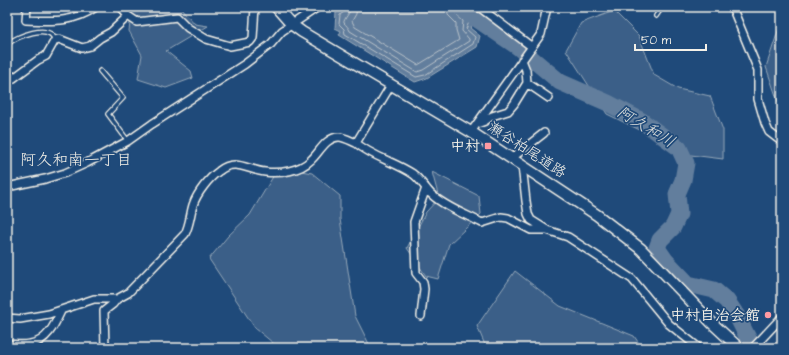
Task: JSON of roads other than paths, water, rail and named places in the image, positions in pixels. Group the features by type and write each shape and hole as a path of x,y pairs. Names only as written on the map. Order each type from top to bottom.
{"main road":[{"name":"瀬谷柏尾道路","path":"276,7 291,24 327,48 391,85 474,128 512,158 596,215 641,249 712,323 739,348"}],"street":[{"path":"27,7 26,20 54,22 77,17 88,13 96,7"},
{"path":"121,7 128,16 137,22 177,17 188,28 206,39 230,46 250,42 253,38 255,7"},
{"path":"7,187 45,179 64,173 88,163 128,141 245,64 267,47 282,31 318,7"},
{"path":"479,7 531,48"},
{"path":"474,128 541,34 547,7"},
{"path":"732,7 758,70 758,99 764,122 769,132 782,142"},
{"path":"11,80 38,60 46,56 56,40 59,39 82,48 90,46 111,32 128,16"},
{"path":"474,128 492,116 508,111 521,95 527,83 526,70 523,60"},
{"path":"527,83 549,98"},
{"path":"356,143 391,85"},
{"path":"512,158 544,133"},
{"path":"106,348 104,311 117,299 128,293 185,234 189,226 193,204 200,192 218,171 233,164 266,172 284,172 298,169 311,161 328,141 338,137 356,143 365,150 406,169 415,175 439,200 482,223 501,217 508,218 531,230 547,230"},
{"path":"522,165 528,214 531,220 547,230 568,237 632,279 669,324 699,348"},
{"path":"421,316 424,289 423,282 416,272 414,222 426,188"},
{"path":"7,318 20,319 62,311 94,300 117,299"},
{"path":"7,344 29,344 37,342 46,336 53,328 62,311"},
{"path":"755,346 782,317"}],"lane":[{"path":"656,16 662,7"},
{"path":"7,44 23,35 38,32 50,33 54,35 56,40"},
{"path":"100,71 123,98 108,114 128,141"}],"water":[{"path":"345,7 459,7 477,20 470,28 480,36 477,47 427,78 415,82 339,35 341,31 335,28 336,12"}],"waterway":[{"name":"阿久和川","path":"459,7 518,47 560,82 608,103 642,121 679,148 686,163 683,180 677,194 679,214 673,227 660,240 657,248 666,261 688,284 714,290 727,301 755,348"}],"place":[{"name":"中村","path":"488,146"},
{"name":"中村自治会館","path":"768,315"}],"district":[{"name":"阿久和南一丁目","path":"76,160"}]}
